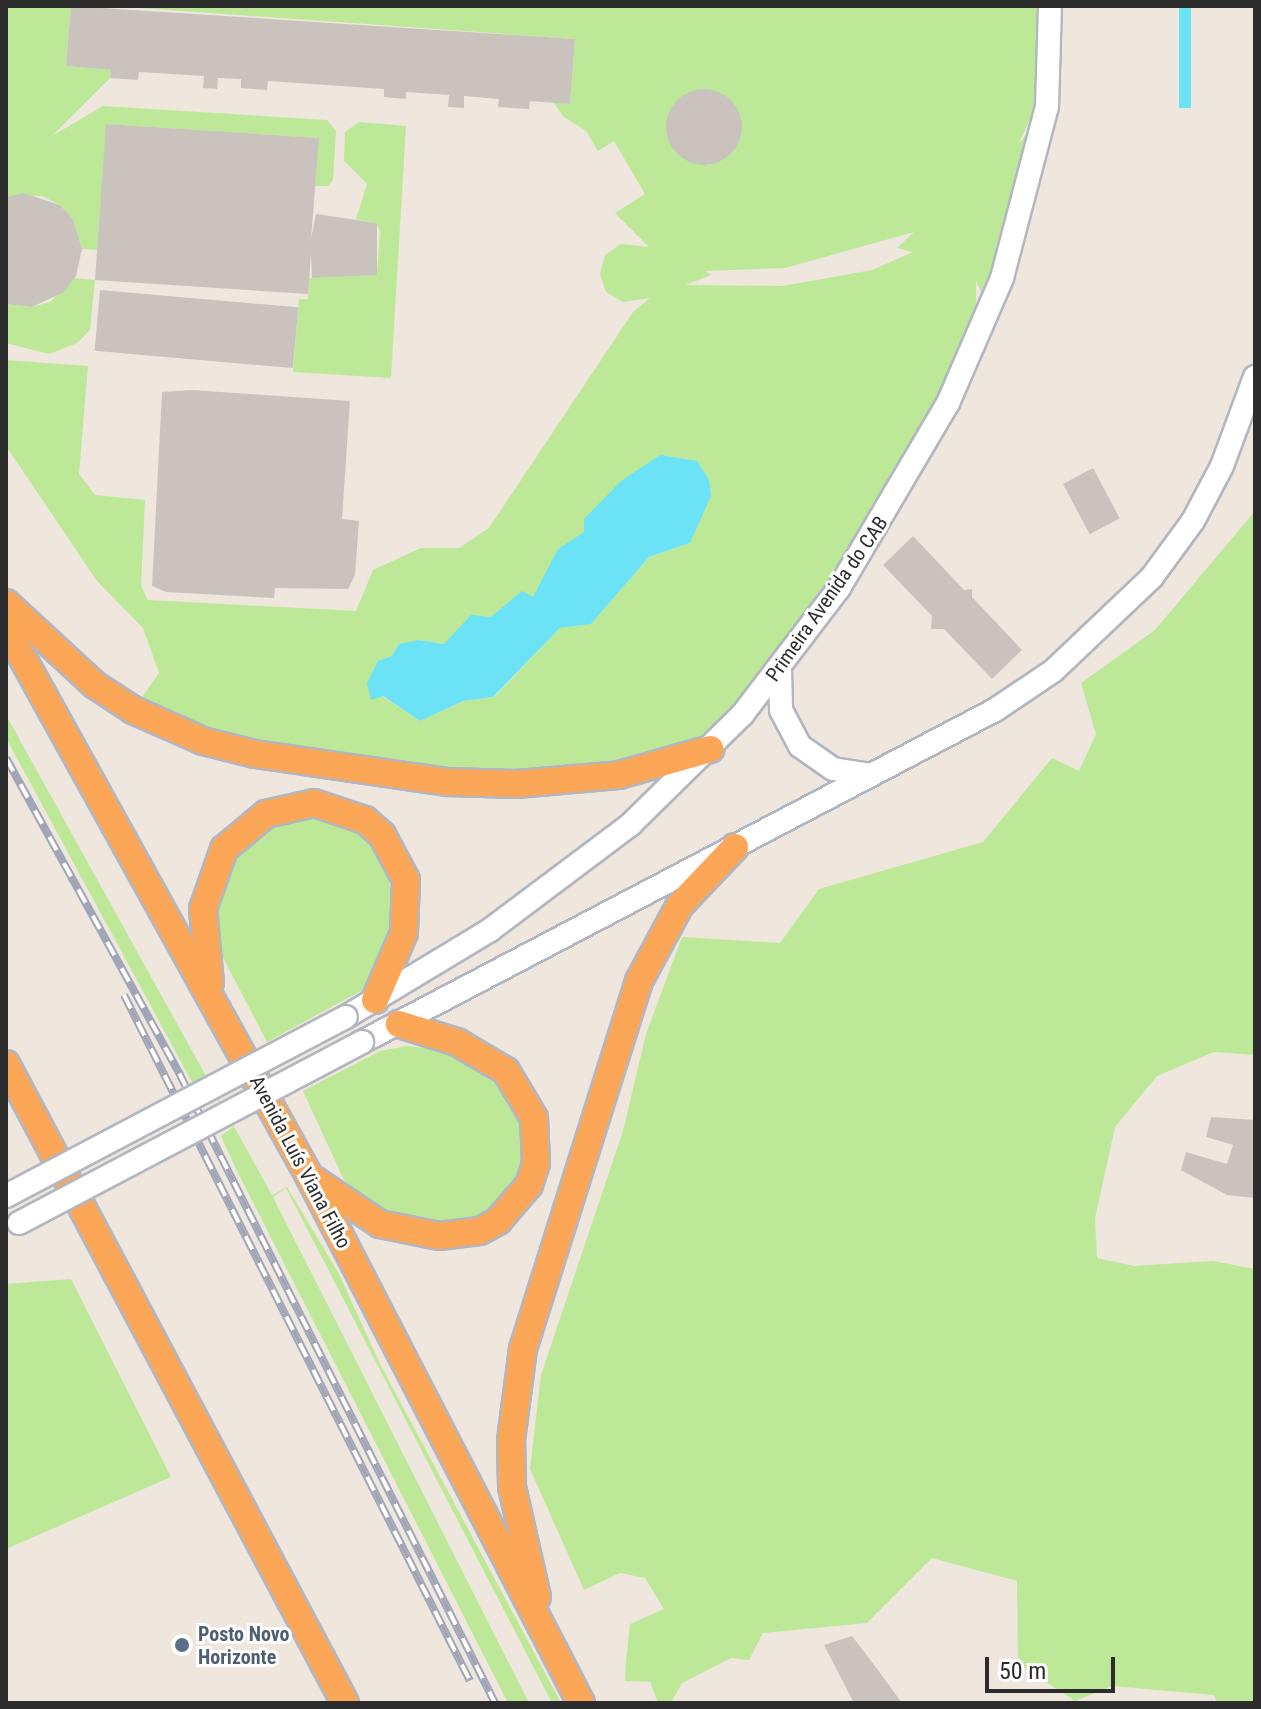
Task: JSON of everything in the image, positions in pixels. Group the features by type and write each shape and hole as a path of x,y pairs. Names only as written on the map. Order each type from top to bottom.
{"highway":[{"path":"6,603 95,685 133,710 203,741 255,754 434,781 517,784 619,775 710,749"},
{"name":"Avenida Luís Viana Filho","path":"6,628 309,1176 581,1703"},
{"path":"213,1003 203,909 224,849 266,814 314,803 365,820 382,835 406,880 404,933 375,1000"},
{"path":"546,1635 512,1487 511,1440 523,1349 639,981 680,905 735,847"},
{"path":"309,1176 380,1224 439,1236 480,1231 498,1221 529,1185 536,1163 534,1118 506,1071 457,1042 399,1024"},
{"path":"6,1064 345,1703"}],"main road":[{"name":"Primeira Avenida do CAB","path":"6,1196 375,1000 557,884 631,824 710,749 780,669 880,524 976,342 1006,265 1037,154 1049,92 1050,6"},
{"path":"12,1227 874,775 995,710 1053,671 1152,577 1193,521 1222,466 1255,377"},
{"path":"780,669 781,710 800,746 833,769 874,775"}],"green space":[{"path":"6,6 71,6 66,66 111,70 110,78 52,136 103,106 327,120 336,131 333,180 328,186 315,186 318,138 107,124 97,250 82,249 73,219 60,205 42,196 6,197"},
{"path":"113,6 1050,6 1040,98 1018,145 1047,107 989,309 976,281 976,342 948,403 742,715 655,767 391,775 133,710 159,673 143,628 97,581 6,446 6,360 88,366 79,474 95,495 145,500 141,586 148,600 356,611 373,570 421,548 459,548 489,528 633,312 650,298 623,302 606,292 600,274 605,255 621,244 649,247 615,213 645,194 614,141 598,151 586,131 564,117 554,103 570,103 575,39","holes":["703,89 727,97 741,118 738,144 731,154 709,165 676,153 667,132 679,99","914,232 897,248 913,252 872,270 783,286 685,285 711,275 705,271 785,268","660,455 678,461 690,543 649,557 591,624 560,628 494,697 463,701 420,721 382,696 419,640 444,644 533,597 584,532 584,519"]},
{"path":"359,122 406,126 391,378 293,372 299,299 308,299 309,278 377,275 380,230 376,223 356,219 367,184 344,161 345,132"},
{"path":"74,278 95,280 90,330 77,343 49,354 6,343 6,304 32,307 50,302"},
{"path":"1255,511 1255,1055 1214,1052 1157,1076 1115,1127 1095,1218 1097,1258 1134,1266 1213,1261 1255,1269 1255,1703 1217,1703 1214,1695 1112,1686 1075,1701 1018,1664 1017,1581 932,1558 867,1623 763,1633 749,1660 731,1658 682,1683 671,1703 658,1703 650,1682 625,1681 626,1660 630,1624 664,1609 645,1578 620,1573 584,1590 530,1469 541,1375 623,1131 646,1034 682,937 780,943 819,889 983,842 1052,758 1079,771 1096,734 1081,683 1155,630"},
{"path":"6,715 272,1195 287,1187 339,1274 381,1366 561,1703 552,1703 286,1188 273,1197 529,1703 508,1703 237,1171 221,1136 233,1127 205,1078 193,1084 6,738"},
{"path":"291,816 331,817 363,833 385,865 395,908 388,950 368,987 267,1042 218,948 218,907 238,852 255,835"},
{"path":"407,1046 442,1050 482,1066 513,1099 526,1136 522,1166 506,1199 481,1218 450,1226 416,1226 368,1204 344,1180 303,1091 380,1051"},
{"path":"71,1279 171,1477 6,1549 6,1284"}],"water":[{"path":"1179,6 1191,6 1191,108 1179,108"},
{"path":"660,455 697,461 709,480 711,496 690,543 649,557 591,624 560,628 493,697 463,701 420,721 383,696 371,700 367,683 378,661 392,656 399,644 419,640 444,644 471,615 491,617 522,591 533,597 558,549 584,532 584,519 621,481"}],"building":[{"path":"71,6 575,39 570,104 530,101 529,109 498,107 499,99 464,96 464,108 448,107 449,95 406,92 406,99 384,97 384,89 268,81 267,90 241,88 241,79 218,78 217,89 203,88 204,76 139,72 138,80 110,78 111,70 66,66"},
{"path":"704,89 718,92 731,100 739,113 742,127 739,141 731,154 718,162 704,165 690,162 677,154 669,141 666,127 669,113 677,100 690,92"},
{"path":"106,124 319,138 311,239 316,214 377,223 377,275 312,278 311,254 308,294 95,280"},
{"path":"23,193 60,205 73,219 82,249 76,276 64,292 32,307 6,304 6,197"},
{"path":"100,290 298,307 293,368 95,351"},
{"path":"192,390 350,401 342,519 359,521 355,575 348,589 275,588 274,598 166,592 152,586 162,392"},
{"path":"1093,468 1120,518 1090,534 1063,484"},
{"path":"913,536 964,590 972,589 972,597 1022,650 992,679 944,629 931,629 932,616 883,565"},
{"path":"1211,1117 1255,1120 1255,1198 1227,1195 1181,1170 1186,1152 1227,1164 1233,1145 1206,1137"},
{"path":"852,1636 902,1703 854,1703 824,1645"}],"railway":[{"path":"6,758 180,1075 495,1703"},
{"path":"124,995 470,1681"}],"place":[{"name":"Posto Novo Horizonte","path":"182,1645"}]}
